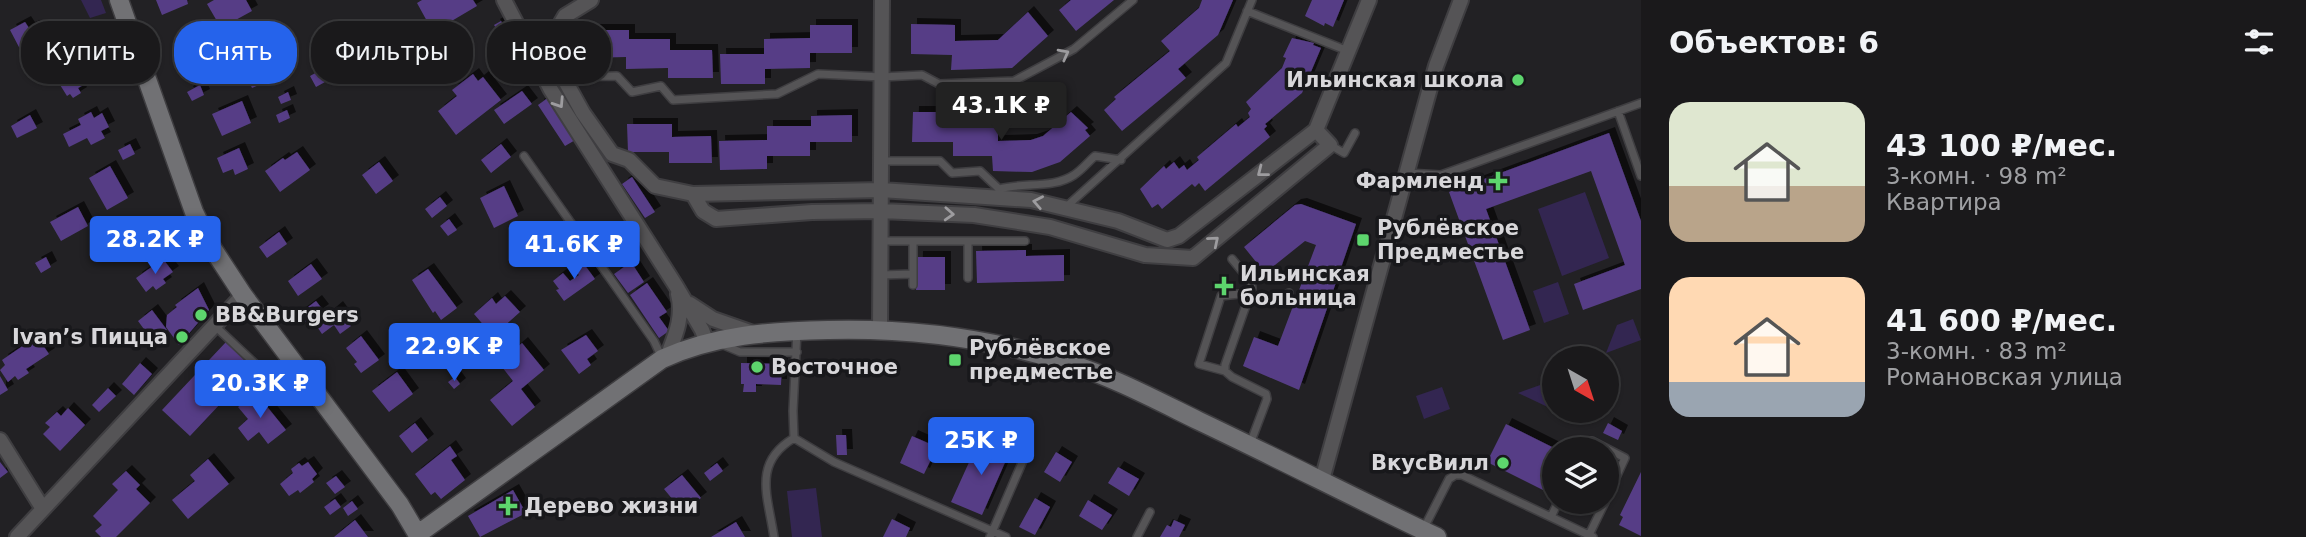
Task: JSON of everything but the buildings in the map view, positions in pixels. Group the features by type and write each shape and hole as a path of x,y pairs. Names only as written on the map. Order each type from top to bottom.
{"street":[{"path":"119,0 194,212 209,243 243,295 400,505 418,536 441,515 664,358 710,342 755,334 880,330 1009,346 1069,363 1143,394 1430,534"},
{"path":"504,0 551,90 710,342"},
{"path":"562,21 565,16 591,0"},
{"path":"880,330 883,0"},
{"path":"567,84 583,113 612,154 629,160 656,186 693,194 881,190 999,193 1118,221 1167,240 1179,236 1315,130 1369,0"},
{"path":"1322,480 1436,66 1461,0"},
{"path":"693,194 703,211 716,219 812,212 881,211 974,215 1038,225 1145,255 1193,258 1330,145 1315,130"},
{"path":"1167,240 1169,258"},
{"path":"676,286 702,314 755,334"},
{"path":"664,358 678,330 680,316 676,286"},
{"path":"17,537 243,295"},
{"path":"0,440 43,509"}],"lane":[{"path":"611,76 617,76 632,92 660,86 673,100 777,94 818,74 882,77 922,75 939,84 1014,80 1074,49 1133,0"},
{"path":"1066,208 1226,63 1252,0"},
{"path":"1247,11 1348,51"},
{"path":"1406,173 1440,175 1641,103"},
{"path":"1618,111 1641,176"},
{"path":"1330,145 1344,153 1354,133"},
{"path":"524,156 664,358"},
{"path":"881,161 940,161 952,173 980,171 999,193 1015,185 1056,183 1074,175 1095,156 1121,160"},
{"path":"880,241 1025,241"},
{"path":"912,241 913,285"},
{"path":"968,241 968,278"},
{"path":"1225,371 1251,295 1251,282 1232,259"},
{"path":"880,275 913,274"},
{"path":"1250,445 1267,405 1266,394 1225,371 1199,363 1221,296 1251,295 1277,300 1289,293"},
{"path":"215,326 265,373"},
{"path":"794,438 797,331"},
{"path":"710,342 740,352 797,352"},
{"path":"794,438 834,462 991,534 1006,537"},
{"path":"774,537 767,467 774,454 794,438"},
{"path":"991,534 1028,449"},
{"path":"1619,455 1625,458 1619,472"},
{"path":"1430,534 1449,480 1455,475 1462,475 1591,536 1600,514"},
{"path":"1137,537 1150,512"}],"shaded area":[{"path":"81,0 101,0 106,13 90,18"},
{"path":"1585,192 1609,258 1562,276 1538,209"},
{"path":"1558,282 1569,314 1544,323 1533,291"},
{"path":"1633,319 1641,340 1619,348 1619,346 1609,346 1617,325"},
{"path":"1542,384 1542,404 1518,393"},
{"path":"1442,387 1450,409 1424,419 1416,396"},
{"path":"816,488 822,537 792,537 787,491"}],"place":[{"name":"Ильинская школа","path":"1518,80"},
{"name":"Фармленд","path":"1498,181"},
{"name":"Рублёвское Предместье","path":"1363,240"},
{"name":"Ильинская больница","path":"1224,286"},
{"name":"BB&Burgers","path":"201,315"},
{"name":"Ivan’s Пицца","path":"182,337"},
{"name":"Рублёвское предместье","path":"955,360"},
{"name":"Восточное","path":"757,367"},
{"name":"ВкусВилл","path":"1503,463"},
{"name":"Дерево жизни","path":"508,506"}]}
